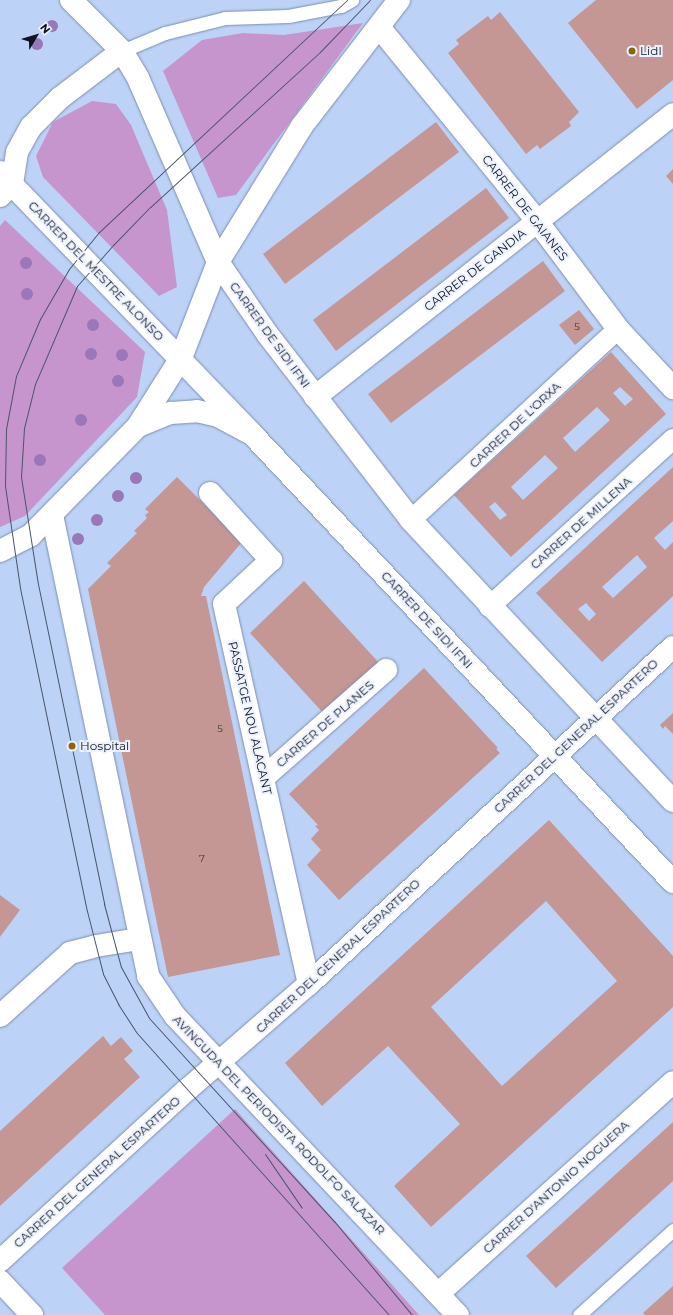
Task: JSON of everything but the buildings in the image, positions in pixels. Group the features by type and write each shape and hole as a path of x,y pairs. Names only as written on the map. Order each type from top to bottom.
{"street":[{"path":"71,0 122,51 138,78 218,262"},
{"path":"0,551 30,535 52,515 138,426 181,358 218,262 302,126 399,0"},
{"name":"CARRER DE GAIANES","path":"379,27 537,221 618,329 671,381"},
{"name":"CARRER DEL MESTRE ALONSO","path":"122,51 60,98 31,127 16,152 4,184 181,358"},
{"name":"CARRER DE GANDIA","path":"314,397 673,114"},
{"name":"CARRER DE SIDI IFNI","path":"218,262 268,335 314,397 411,520 489,607 596,717 673,801"},
{"name":"CARRER DE L'ORXA","path":"411,520 618,329"},
{"name":"CARRER DE SIDI IFNI","path":"181,358 673,882"},
{"path":"138,426 170,414 197,411 218,416 252,434"},
{"name":"CARRER DE MILLENA","path":"489,607 673,439"},
{"name":"PASSATGE NOU ALACANT","path":"210,493 271,560 224,604 309,984"},
{"name":"AVINGUDA DEL PERIODISTA RODOLFO SALAZAR","path":"52,515 139,939 148,976 171,1011 439,1293 458,1315"},
{"name":"CARRER DEL GENERAL ESPARTERO","path":"0,1261 188,1089 220,1064 309,984 673,646"},
{"name":"CARRER DE PLANES","path":"263,778 386,670"},
{"path":"0,1016 70,953 139,939"},
{"name":"CARRER D'ANTONIO NOGUERA","path":"439,1293 673,1082"},
{"path":"0,1281 32,1315"}],"lane":[{"name":"CARRER DEL MESTRE ALONSO","path":"122,51 165,33 224,18 288,16 341,6 352,0"},
{"path":"579,1315 673,1230"}],"shaded area":[{"path":"363,23 236,195 218,198 163,71 202,40 243,33 284,35"},
{"path":"92,101 116,104 131,125 167,210 177,287 159,296 43,177 36,156 53,122"},
{"path":"5,220 145,352 137,397 25,516 0,527 0,226"},
{"path":"235,1109 419,1315 105,1315 62,1268"}],"tram line":[{"path":"347,0 99,232 69,269 40,319 16,376 6,429 5,486 20,588 87,911 103,974 118,1004 136,1032 389,1315"},
{"path":"370,0 320,52 150,207 114,244 77,286 35,384 24,428 21,477 38,584 104,904 121,967 149,1018 334,1221 412,1315"},
{"path":"265,1154 302,1208"}],"place":[{"name":"Lidl","path":"632,51"},
{"name":"Hospital","path":"72,746"}]}
